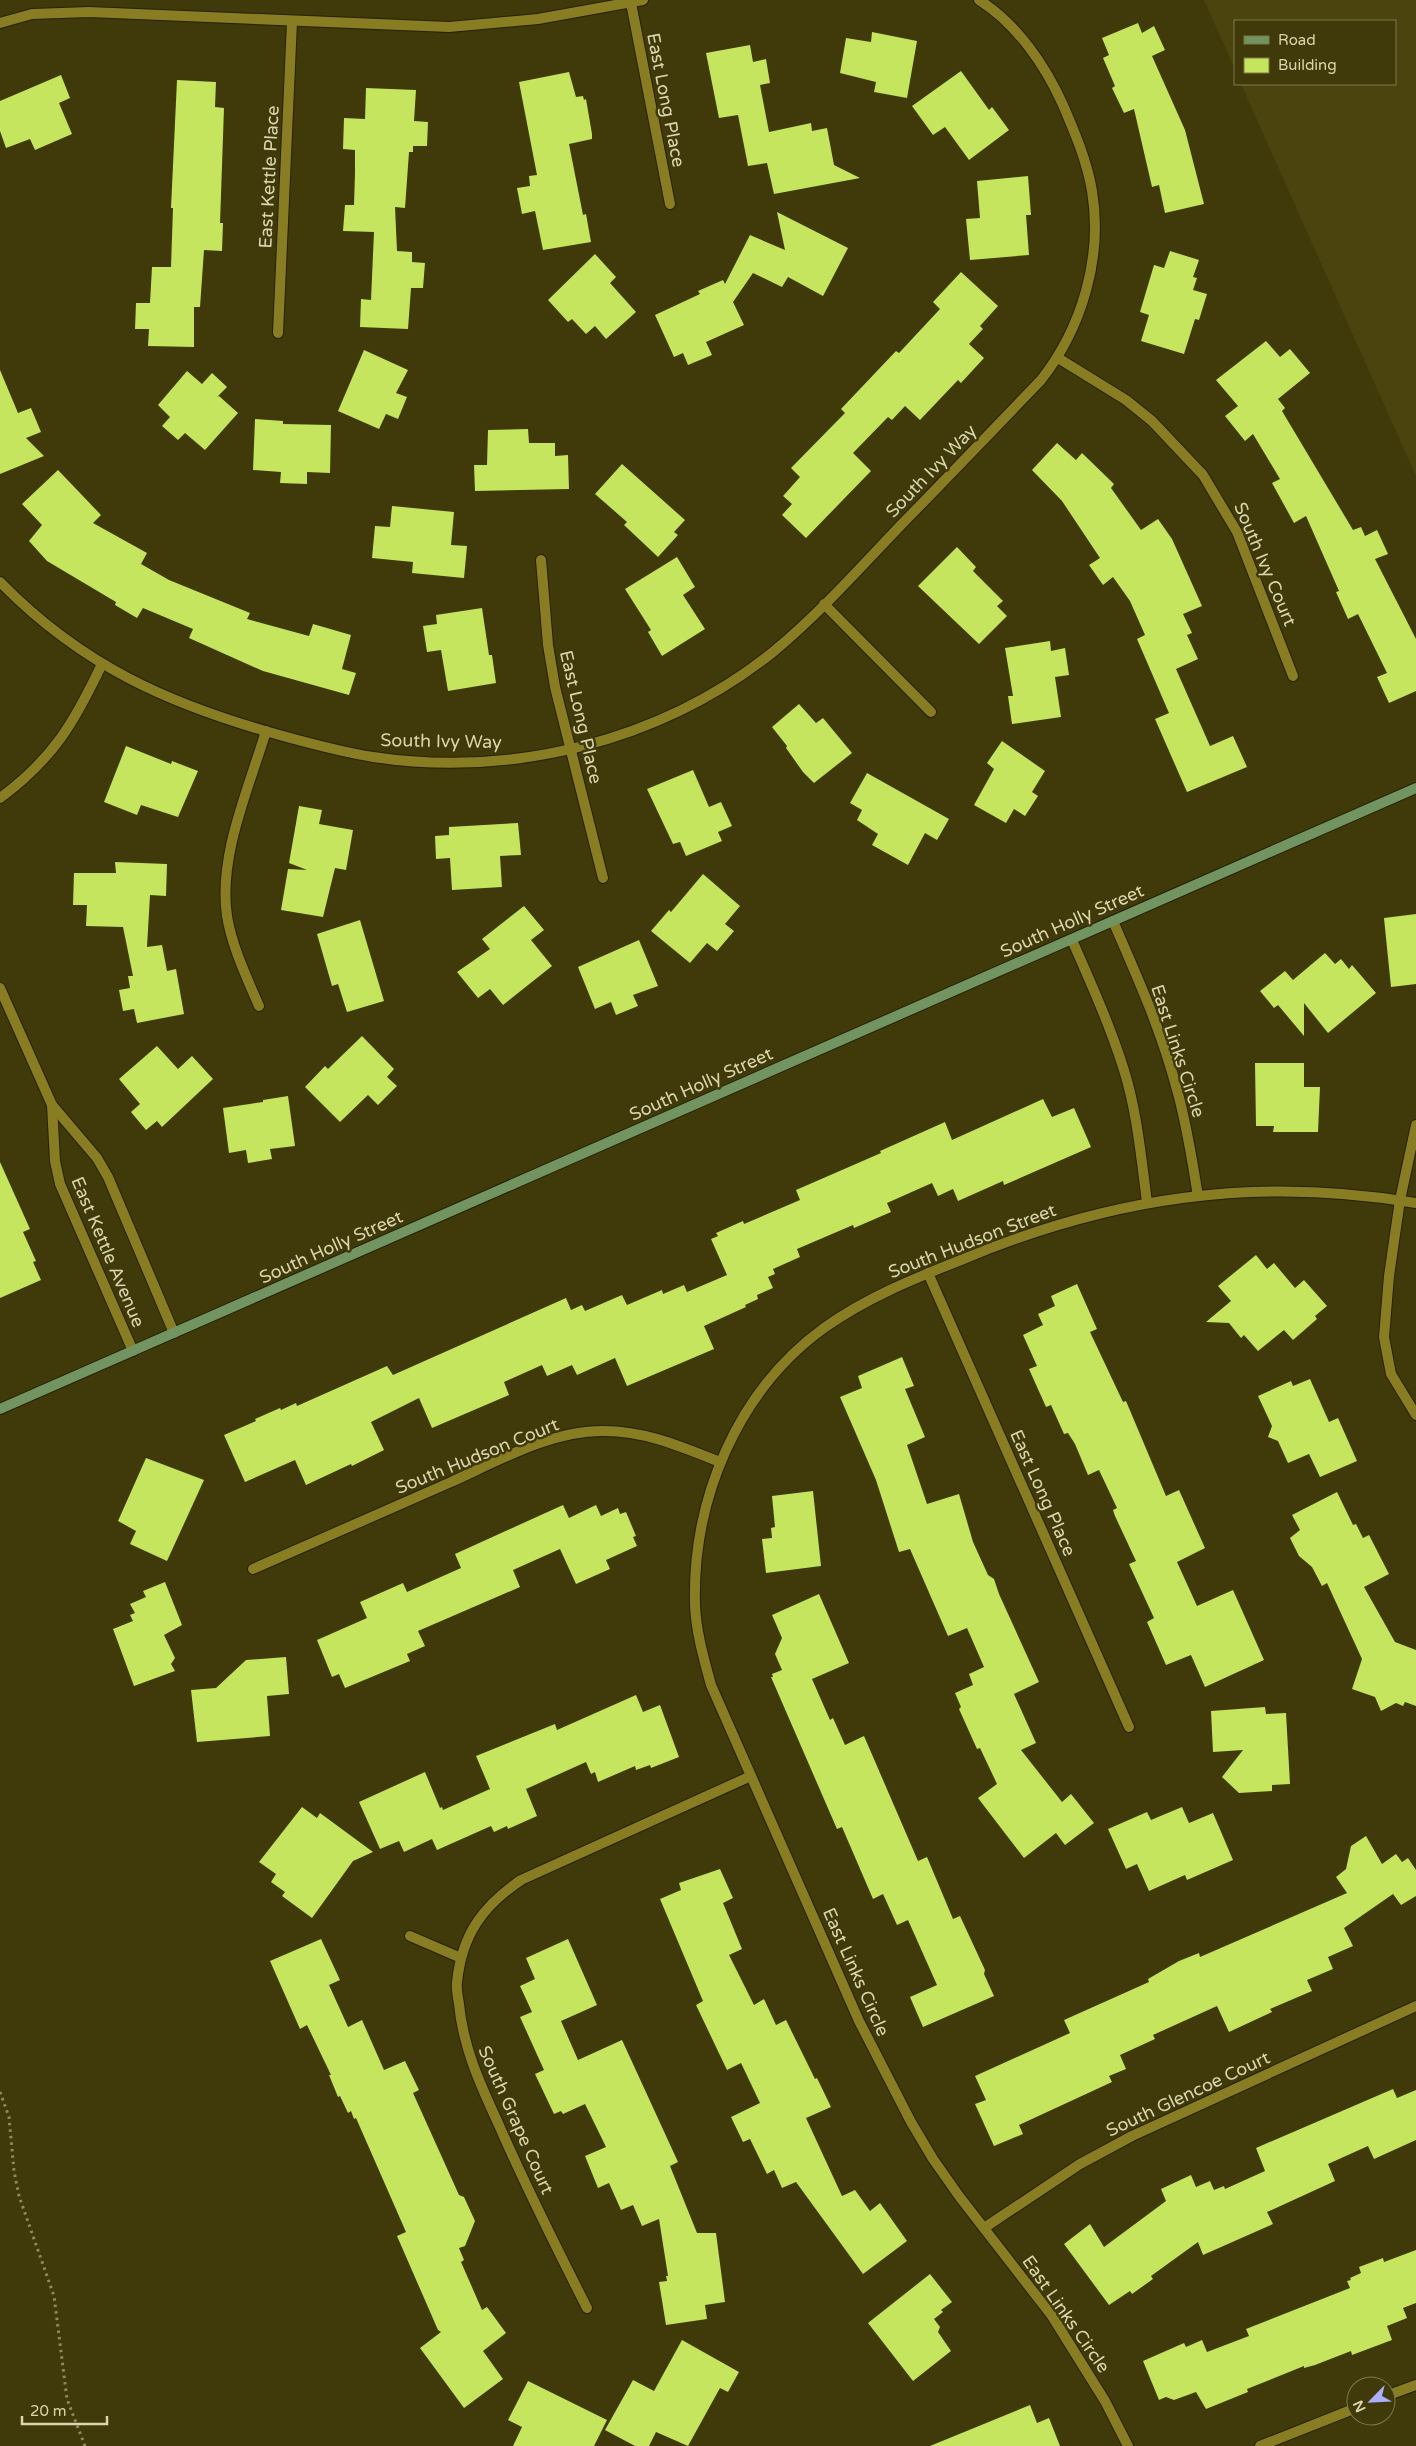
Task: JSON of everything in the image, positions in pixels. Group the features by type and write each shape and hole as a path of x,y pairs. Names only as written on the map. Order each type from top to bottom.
{"main road":[{"name":"South Holly Street","path":"0,1409 1416,788"}],"street":[{"path":"0,23 32,14 89,12 292,22 449,27 538,19 643,0"},
{"name":"South Ivy Way","path":"0,582 24,607 63,639 143,687 178,703 266,731 373,756 417,761 489,762 571,749 647,727 711,694 771,653 824,604 1019,403 1058,358 1075,323 1084,298 1091,268 1094,232 1092,192 1085,159 1073,127 1045,70 1029,47 1010,26 979,0"},
{"name":"East Long Place","path":"631,2 670,204"},
{"name":"East Kettle Place","path":"278,333 292,22"},
{"name":"South Ivy Court","path":"1058,358 1126,400 1152,421 1203,475 1237,532 1293,676"},
{"name":"East Long Place","path":"541,560 548,644 555,687 602,878"},
{"path":"824,604 931,712"},
{"path":"0,798 35,770 51,752 76,716 102,664"},
{"path":"259,1006 238,956 227,917 225,888 227,862 266,731"},
{"name":"East Links Circle","path":"1113,921 1143,991 1177,1089 1190,1147 1198,1196"},
{"path":"1072,940 1102,1008 1124,1068 1137,1122 1147,1202"},
{"name":"East Kettle Avenue","path":"0,988 52,1105 97,1158 108,1177 174,1333"},
{"name":"East Kettle Avenue","path":"52,1105 55,1161 60,1184 133,1351"},
{"path":"1416,1125 1400,1200 1389,1276 1384,1337 1391,1374 1416,1415"},
{"name":"South Hudson Street","path":"720,1462 735,1429 772,1377 796,1351 822,1330 847,1312 884,1292 1023,1235 1062,1223 1147,1202 1258,1191 1299,1191 1416,1203"},
{"name":"East Long Place","path":"928,1273 1128,1727"},
{"name":"South Hudson Court","path":"253,1569 503,1459 544,1443 572,1435 602,1431 630,1432 656,1437 720,1462"},
{"name":"East Links Circle","path":"720,1462 700,1531 696,1570 695,1607 700,1645 711,1685 855,2012 888,2080 933,2159 1062,2331 1105,2400 1128,2446"},
{"name":"South Grape Court","path":"586,2308 518,2170 469,2057 461,2026 457,1984 461,1958 469,1935 480,1916 499,1895 521,1880 751,1776"},
{"path":"410,1936 461,1958"},
{"name":"South Glencoe Court","path":"984,2228 1080,2164 1132,2136 1416,2006"},
{"path":"1396,2392 1416,2385"},
{"path":"1260,2446 1346,2412"}],"path":[{"path":"0,2092 9,2117 14,2171 22,2203 54,2296 67,2399 85,2446"}],"shaded area":[{"path":"1204,0 1416,0 1416,476 1241,85 1396,85 1396,20 1234,20 1234,67"}],"building":[{"path":"1138,23 1142,33 1154,26 1165,50 1152,56 1185,130 1204,204 1165,213 1159,185 1152,187 1134,109 1124,113 1112,88 1115,86 1103,58 1109,55 1102,38"},
{"path":"872,32 917,41 907,98 874,92 876,82 840,73 846,38 871,42"},
{"path":"750,45 753,62 766,59 770,83 760,85 769,132 811,123 812,131 827,128 834,165 860,178 774,194 767,163 748,166 738,115 719,118 706,53"},
{"path":"961,71 989,110 992,107 1009,130 969,160 945,127 933,135 912,106"},
{"path":"569,72 576,97 583,96 584,100 586,99 592,134 592,139 569,144 583,215 586,214 591,242 543,250 535,211 522,214 517,188 530,186 529,176 537,175 519,82"},
{"path":"61,75 70,98 59,103 72,134 35,150 30,139 6,148 0,131 0,101"},
{"path":"177,80 216,82 215,107 224,108 220,223 223,223 222,251 204,250 200,307 194,307 194,347 148,346 149,329 135,329 136,303 150,303 152,267 171,267 173,208 171,208"},
{"path":"366,88 416,90 414,121 428,122 427,146 413,146 413,152 409,152 405,208 395,207 397,251 412,252 412,262 425,263 423,288 411,288 408,329 360,327 361,299 371,300 374,232 343,231 345,205 354,205 355,173 355,150 343,149 344,118 365,119"},
{"path":"1028,176 1031,215 1026,215 1029,255 970,260 966,219 980,218 977,181"},
{"path":"777,212 848,248 823,296 788,277 782,287 753,273 733,302 744,325 706,342 712,355 688,365 683,353 674,357 655,315 700,294 698,291 723,280 725,284 750,235 785,250"},
{"path":"1170,251 1199,260 1193,277 1197,278 1193,290 1207,294 1199,320 1195,319 1184,354 1141,341 1149,315 1140,312 1154,265 1164,268"},
{"path":"595,254 616,277 610,283 636,312 606,339 595,326 586,334 572,319 568,322 548,300"},
{"path":"961,272 998,306 980,326 983,329 969,344 984,358 961,383 958,380 920,420 905,406 892,420 888,417 853,453 871,471 806,538 782,515 792,504 783,496 800,477 791,468 845,413 841,409 896,351 899,353 940,309 933,302"},
{"path":"1266,341 1280,357 1290,349 1310,373 1278,399 1285,408 1282,411 1353,530 1361,527 1365,536 1377,530 1388,554 1375,559 1416,639 1416,691 1389,703 1377,677 1387,673 1358,614 1348,619 1336,592 1339,591 1306,516 1294,523 1272,483 1280,479 1253,434 1245,441 1225,416 1238,406 1216,380"},
{"path":"364,350 408,370 396,393 407,397 398,419 386,414 379,429 338,411"},
{"path":"0,370 18,413 31,408 41,432 26,438 44,456 0,474"},
{"path":"187,371 202,384 212,373 227,387 217,397 219,396 238,413 205,450 185,433 178,440 162,426 170,417 158,405"},
{"path":"255,419 283,421 283,424 331,425 330,473 307,472 307,484 280,483 281,472 253,470"},
{"path":"528,429 529,443 555,443 555,456 568,455 569,489 475,491 474,465 487,465 488,430"},
{"path":"1057,443 1076,460 1082,453 1114,484 1111,488 1141,530 1158,519 1172,539 1202,606 1183,614 1192,633 1187,635 1198,659 1176,669 1210,746 1233,736 1247,767 1187,792 1155,719 1169,713 1137,639 1145,635 1130,601 1113,577 1103,585 1089,565 1100,558 1062,501 1032,470"},
{"path":"622,464 685,520 674,532 678,535 658,557 624,525 627,522 595,494"},
{"path":"58,470 101,515 93,523 147,553 141,564 169,580 250,613 247,619 309,636 313,624 351,635 342,669 356,673 349,695 263,671 189,638 193,629 143,608 137,618 115,605 116,602 47,561 29,541 42,525 22,504"},
{"path":"392,506 454,512 451,545 467,546 464,578 412,573 413,562 372,558 375,526 390,527"},
{"path":"957,547 976,567 973,571 1003,601 997,606 1007,616 979,644 918,586"},
{"path":"677,557 695,587 683,595 705,629 662,656 648,632 651,630 625,589"},
{"path":"482,608 489,655 492,655 496,683 448,691 441,650 427,652 423,626 437,624 436,615"},
{"path":"1050,641 1051,651 1065,648 1069,675 1055,677 1061,717 1012,724 1008,696 1013,696 1005,648"},
{"path":"799,704 816,723 823,718 852,753 814,783 803,772 786,748 787,746 772,727"},
{"path":"1002,741 1045,771 1032,792 1038,796 1025,816 1014,809 1006,823 974,805 994,769 987,763"},
{"path":"126,746 171,764 172,761 198,771 178,817 141,805 137,815 104,802"},
{"path":"693,770 709,807 721,802 732,826 718,832 722,841 686,856 680,842 673,844 647,789"},
{"path":"867,773 949,819 937,840 925,833 908,865 872,845 878,834 857,820 862,810 850,803"},
{"path":"299,806 322,810 319,824 353,830 346,870 335,868 323,917 281,910 288,869 307,870 289,863"},
{"path":"518,823 521,855 500,856 502,887 452,890 450,858 436,859 435,836 449,835 449,827"},
{"path":"115,862 167,864 166,896 150,895 147,947 162,945 167,971 176,969 184,1014 137,1023 134,1009 123,1011 119,990 130,988 128,976 133,976 123,927 86,926 87,905 73,905 74,873 116,873"},
{"path":"703,874 740,906 725,924 734,931 717,951 707,943 690,963 651,931 669,910 671,912"},
{"path":"524,906 544,930 531,940 552,966 503,1005 490,989 478,998 457,972 490,949 482,939"},
{"path":"1416,914 1416,984 1391,987 1384,918"},
{"path":"360,920 384,1001 347,1012 338,984 332,986 317,934"},
{"path":"639,940 658,986 633,995 638,1006 616,1015 611,1002 595,1009 578,967"},
{"path":"1325,953 1335,964 1341,959 1349,969 1352,965 1376,993 1328,1033 1304,1003 1304,1036 1278,1005 1274,1008 1260,991 1285,971 1293,980"},
{"path":"362,1036 394,1069 387,1077 397,1086 378,1105 368,1095 340,1122 305,1087 325,1066 328,1069"},
{"path":"157,1046 178,1069 192,1056 213,1079 162,1127 157,1121 146,1130 131,1112 140,1104 119,1079"},
{"path":"1255,1063 1304,1063 1304,1087 1320,1087 1318,1132 1273,1132 1274,1126 1256,1126"},
{"path":"288,1096 295,1146 270,1149 272,1159 248,1163 246,1150 229,1153 223,1108"},
{"path":"1043,1099 1052,1117 1074,1108 1091,1147 1004,1185 1003,1181 958,1201 953,1189 938,1196 932,1183 887,1203 891,1212 854,1228 853,1225 797,1249 800,1257 773,1269 775,1274 768,1277 773,1288 757,1295 758,1299 745,1305 746,1307 704,1326 714,1349 627,1386 615,1358 577,1375 572,1365 547,1376 542,1365 504,1382 509,1395 432,1428 419,1398 371,1422 384,1450 306,1485 295,1460 245,1482 224,1435 280,1408 281,1410 296,1403 297,1406 387,1366 393,1375 566,1298 571,1310 582,1305 585,1311 622,1295 627,1305 662,1290 663,1294 684,1285 687,1292 727,1275 711,1239 718,1236 716,1233 743,1221 744,1224 800,1200 796,1190 881,1153 880,1151 945,1122 952,1140"},
{"path":"0,1162 30,1229 23,1232 36,1261 33,1262 41,1280 0,1298"},
{"path":"1256,1255 1267,1269 1274,1263 1295,1288 1304,1280 1327,1306 1315,1316 1317,1319 1293,1340 1284,1330 1258,1351 1244,1335 1241,1338 1229,1323 1206,1322 1231,1301 1218,1286"},
{"path":"1077,1284 1097,1329 1090,1332 1123,1402 1126,1401 1166,1496 1179,1490 1205,1548 1177,1562 1197,1606 1233,1590 1264,1660 1205,1687 1191,1655 1166,1665 1147,1622 1154,1618 1129,1564 1136,1561 1115,1516 1113,1510 1117,1508 1099,1470 1088,1475 1075,1444 1068,1433 1064,1434 1051,1405 1046,1407 1029,1369 1037,1366 1023,1335 1043,1325 1038,1314 1055,1306 1051,1296"},
{"path":"902,1357 914,1386 905,1389 925,1437 907,1445 927,1504 959,1494 973,1542 988,1575 994,1579 1039,1682 1014,1694 1036,1743 1021,1750 1062,1802 1071,1794 1094,1823 1065,1845 1056,1833 1024,1858 978,1798 997,1784 980,1748 977,1749 959,1709 961,1707 955,1693 973,1685 969,1674 984,1667 967,1628 948,1636 910,1549 899,1552 876,1480 840,1397 862,1388 858,1376"},
{"path":"1310,1379 1329,1422 1338,1418 1357,1461 1320,1477 1309,1454 1288,1463 1278,1441 1268,1437 1272,1426 1258,1396 1291,1381 1293,1386"},
{"path":"146,1458 204,1480 167,1561 130,1544 136,1531 118,1521"},
{"path":"813,1491 821,1566 766,1573 762,1539 772,1538 771,1528 775,1527 772,1496"},
{"path":"1337,1492 1353,1525 1356,1524 1363,1538 1369,1535 1389,1574 1364,1587 1395,1642 1416,1650 1416,1706 1405,1702 1403,1706 1396,1703 1381,1711 1375,1697 1352,1689 1362,1659 1327,1583 1322,1586 1312,1567 1299,1556 1290,1538 1300,1530 1292,1515"},
{"path":"563,1505 569,1518 596,1505 601,1516 618,1508 620,1514 626,1512 636,1536 633,1537 637,1546 606,1560 610,1569 576,1584 560,1549 513,1570 520,1587 418,1631 425,1646 407,1654 410,1661 345,1688 339,1674 332,1677 317,1640 367,1618 360,1602 403,1583 407,1592 461,1568 455,1554"},
{"path":"165,1582 182,1625 164,1635 175,1658 171,1664 175,1671 134,1686 113,1629 133,1621 130,1615 135,1613 130,1604 146,1597 143,1591"},
{"path":"819,1594 849,1663 812,1679 830,1720 833,1718 845,1745 864,1736 918,1861 927,1857 953,1919 960,1916 985,1970 984,1974 994,1996 923,2027 910,1997 937,1985 908,1920 897,1925 883,1894 873,1899 842,1827 837,1829 771,1677 773,1677 772,1674 782,1670 775,1654 782,1638 772,1615"},
{"path":"286,1657 289,1694 267,1696 270,1736 197,1742 191,1690 216,1688 246,1660"},
{"path":"636,1695 643,1712 660,1705 679,1757 651,1768 650,1765 636,1770 635,1766 598,1782 595,1772 591,1774 586,1762 526,1789 537,1816 508,1829 507,1826 494,1832 491,1826 437,1850 432,1839 404,1852 399,1841 380,1849 359,1802 425,1772 440,1808 442,1807 443,1810 490,1789 476,1756 555,1724 557,1730"},
{"path":"1265,1707 1266,1714 1286,1713 1290,1784 1272,1785 1272,1791 1239,1793 1222,1777 1243,1750 1213,1752 1211,1711"},
{"path":"302,1807 317,1818 320,1813 373,1852 353,1861 312,1918 282,1896 285,1892 271,1882 276,1874 259,1862"},
{"path":"1182,1807 1189,1823 1213,1813 1233,1860 1187,1880 1185,1875 1149,1891 1137,1864 1126,1869 1108,1829 1147,1812 1151,1820"},
{"path":"1366,1836 1382,1864 1396,1854 1402,1862 1408,1858 1416,1870 1416,1896 1401,1905 1393,1894 1344,1928 1353,1946 1328,1957 1333,1969 1307,1980 1312,1991 1270,2009 1272,2012 1229,2032 1217,2006 1153,2035 1155,2039 1120,2055 1126,2069 1109,2076 1112,2082 1019,2125 1023,2134 994,2146 975,2104 986,2100 975,2076 1070,2033 1064,2020 1149,1982 1148,1979 1179,1961 1199,1953 1200,1957 1347,1893 1336,1877 1346,1869 1351,1846"},
{"path":"720,1869 733,1898 723,1903 742,1949 729,1955 754,2005 764,1999 776,2025 786,2020 831,2107 806,2118 842,2196 855,2190 870,2211 880,2203 907,2241 863,2274 796,2182 782,2188 774,2170 767,2174 750,2139 743,2142 731,2117 760,2103 741,2063 727,2070 696,2005 703,2001 660,1899 681,1890 679,1883"},
{"path":"321,1939 340,1980 329,1985 348,2027 362,2020 384,2070 405,2061 419,2090 413,2093 459,2195 464,2197 475,2221 465,2246 459,2248 464,2260 461,2262 482,2310 487,2307 506,2333 483,2351 503,2379 464,2408 420,2348 441,2332 438,2330 397,2236 406,2232 356,2118 354,2119 351,2111 348,2113 340,2096 338,2097 329,2075 331,2075 307,2025 300,2029 270,1961"},
{"path":"568,1939 597,2005 561,2021 578,2060 622,2040 678,2162 670,2166 697,2233 716,2233 725,2302 705,2305 707,2319 666,2325 659,2282 667,2281 666,2276 668,2276 659,2219 642,2226 633,2205 621,2210 609,2183 598,2188 585,2156 606,2147 585,2104 563,2114 561,2111 554,2114 535,2074 544,2070 520,2017 532,2012 520,1986 535,1979 526,1958"},
{"path":"1393,2089 1397,2098 1416,2090 1416,2140 1374,2159 1368,2146 1328,2164 1335,2181 1267,2212 1273,2224 1203,2255 1198,2242 1151,2276 1153,2279 1132,2294 1130,2291 1109,2305 1064,2244 1090,2224 1104,2247 1166,2201 1161,2189 1191,2175 1196,2187 1210,2181 1214,2190 1224,2186 1225,2189 1265,2171 1256,2148"},
{"path":"1416,2250 1416,2303 1403,2308 1407,2318 1387,2326 1392,2340 1352,2355 1351,2351 1315,2365 1304,2368 1304,2366 1247,2389 1248,2392 1206,2409 1196,2392 1174,2400 1166,2397 1159,2400 1143,2361 1184,2343 1186,2347 1202,2340 1207,2352 1249,2336 1246,2329 1350,2288 1347,2281 1361,2273 1359,2267 1383,2258 1384,2262"},
{"path":"930,2274 952,2302 941,2310 943,2312 934,2319 940,2327 938,2332 951,2351 913,2381 868,2323"},
{"path":"682,2340 739,2372 728,2392 720,2388 688,2446 656,2432 649,2446 635,2446 605,2430 633,2380 654,2391"},
{"path":"528,2381 607,2420 594,2446 513,2446 522,2427 508,2420"},
{"path":"1030,2405 1037,2423 1049,2418 1060,2446 930,2446"}]}
